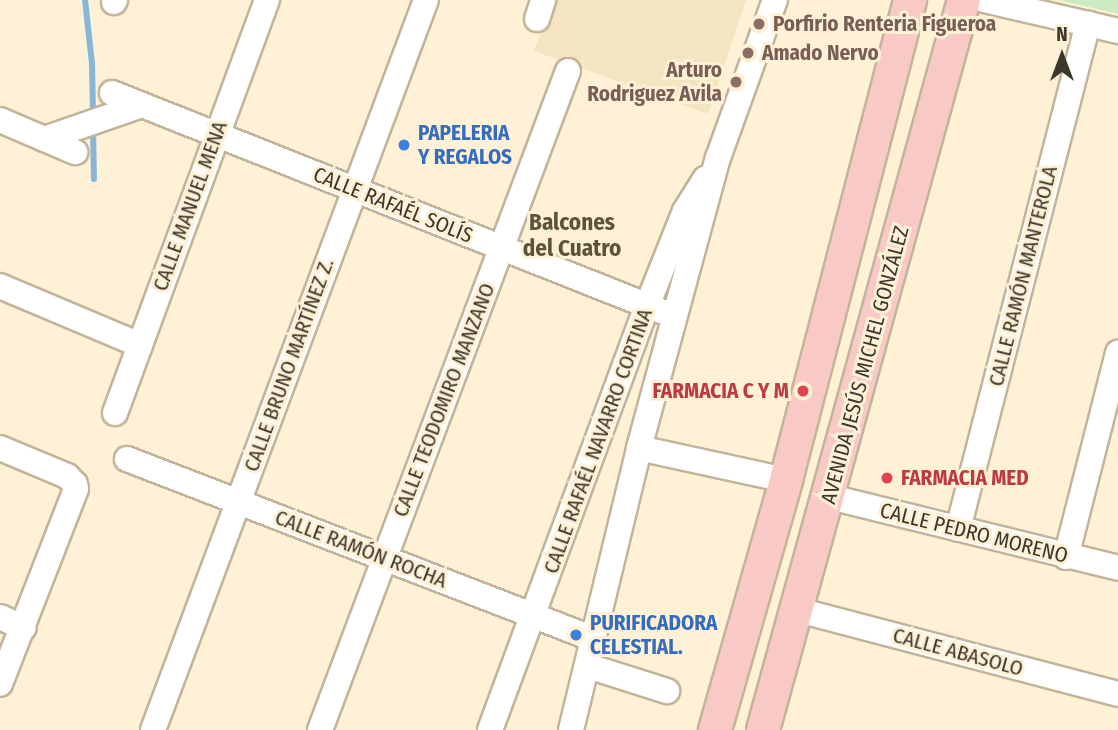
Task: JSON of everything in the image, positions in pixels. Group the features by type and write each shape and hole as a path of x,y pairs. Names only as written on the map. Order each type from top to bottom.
{"main road":[{"path":"715,730 786,480 910,0"},
{"name":"AVENIDA JESÚS MICHEL GONZÁLEZ","path":"763,730 830,497 964,0"},
{"path":"744,730 742,706 783,544 786,480"}],"street":[{"name":"CALLE MANUEL MENA","path":"116,413 215,134 267,0"},
{"name":"CALLE BRUNO MARTÍNEZ Z.","path":"153,730 426,0"},
{"name":"CALLE RAFAÉL NAVARRO CORTINA","path":"571,730 639,448 718,158 775,0"},
{"path":"985,0 1118,31"},
{"name":"CALLE RAMÓN MANTEROLA","path":"958,529 1088,23"},
{"name":"CALLE TEODOMIRO MANZANO","path":"320,730 568,71"},
{"name":"CALLE RAFAÉL SOLÍS","path":"49,137 129,102 674,317"},
{"path":"0,120 49,137 75,152"},
{"name":"CALLE RAFAÉL NAVARRO CORTINA","path":"489,730 685,211 718,158"},
{"path":"0,286 140,345"},
{"path":"1066,557 1118,353"},
{"path":"0,448 67,476 75,484 76,496 0,684"},
{"path":"639,448 786,480"},
{"name":"CALLE RAMÓN ROCHA","path":"127,459 594,639"},
{"name":"CALLE PEDRO MORENO","path":"830,497 1118,568"},
{"name":"CALLE ABASOLO","path":"798,610 1118,694"},
{"path":"0,617 24,628"},
{"path":"588,666 667,691"}],"shaded area":[{"path":"554,0 746,0 708,114 534,51"}],"green space":[{"path":"1059,0 1118,0 1118,14"}],"waterway":[{"path":"85,0 92,63 93,114"},
{"path":"93,129 94,179"}],"place":[{"name":"Porfirio Renteria Figueroa","path":"759,24"},
{"name":"Amado Nervo","path":"748,53"},
{"name":"Arturo Rodriguez Avila","path":"736,82"},
{"name":"PAPELERIA Y REGALOS","path":"404,145"},
{"name":"FARMACIA C Y M","path":"803,391"},
{"name":"FARMACIA MED","path":"887,478"},
{"name":"PURIFICADORA CELESTIAL.","path":"576,635"}],"district":[{"name":"Balcones del Cuatro","path":"572,235"}]}
